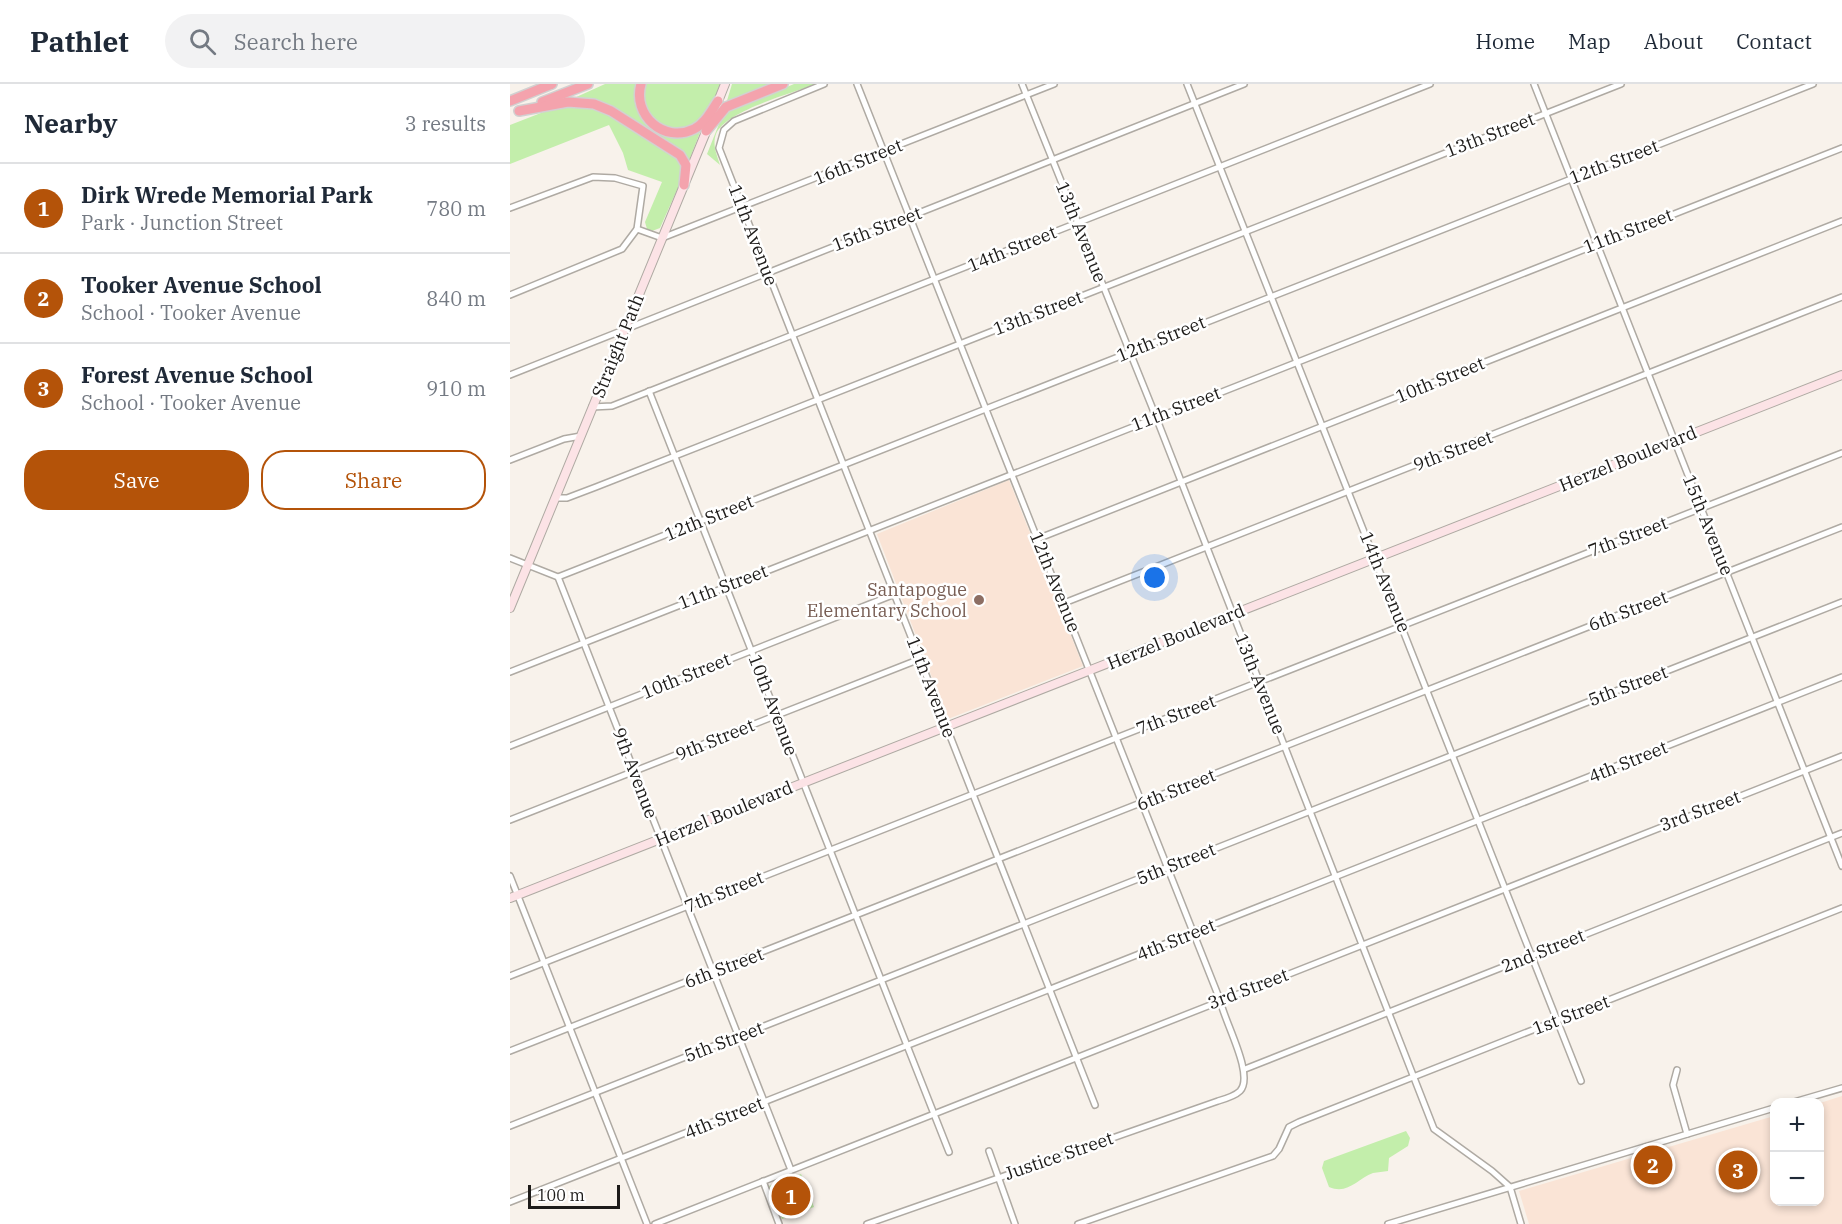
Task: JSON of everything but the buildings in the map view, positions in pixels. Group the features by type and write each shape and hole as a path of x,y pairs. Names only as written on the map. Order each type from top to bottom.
{"highway":[{"path":"514,99 542,84"},
{"path":"514,99 552,84"},
{"path":"514,113 588,84"},
{"path":"641,84 639,99 644,114 654,126 668,132 685,133 696,128 718,101"},
{"path":"706,131 726,107 783,84"},
{"path":"514,113 568,102 589,103 605,108 680,155 686,165 684,185"}],"street":[{"name":"Straight Path","path":"510,608 725,84"},
{"name":"11th Avenue","path":"824,84 734,121 722,135 719,148 1095,1105"},
{"name":"12th Avenue","path":"858,84 1220,1000 1245,1069 1245,1081"},
{"name":"13th Avenue","path":"1022,84 1181,482 1434,1129 1510,1187"},
{"name":"16th Street","path":"662,238 1054,84"},
{"name":"14th Avenue","path":"1187,84 1581,1081"},
{"name":"15th Street","path":"510,375 1245,84"},
{"name":"14th Street","path":"592,407 609,407 1430,84"},
{"name":"15th Avenue","path":"1534,84 1842,866"},
{"name":"13th Street","path":"555,498 572,496 675,456 1621,84"},
{"name":"12th Street","path":"558,577 1813,84"},
{"name":"11th Street","path":"510,672 726,585 1842,148"},
{"path":"510,208 588,178 609,177 643,186 637,229 629,242 616,253 510,295"},
{"name":"10th Street","path":"1037,539 1842,221"},
{"path":"637,229 662,238"},
{"name":"9th Street","path":"1064,603 1842,297"},
{"name":"Herzel Boulevard","path":"514,897 1842,375"},
{"name":"10th Avenue","path":"649,391 949,1152"},
{"path":"510,459 564,439 581,436"},
{"name":"7th Street","path":"510,976 1842,453"},
{"name":"6th Street","path":"510,1051 1842,527"},
{"path":"510,558 558,577"},
{"name":"9th Avenue","path":"558,577 791,1170"},
{"name":"10th Street","path":"510,746 895,594"},
{"name":"5th Street","path":"510,1126 1842,602"},
{"name":"9th Street","path":"510,820 920,659"},
{"name":"4th Street","path":"510,1202 1842,677"},
{"name":"3rd Street","path":"655,1224 1842,756"},
{"name":"2nd Street","path":"1245,1069 1842,833"},
{"path":"510,876 514,897 544,963 647,1224"},
{"name":"1st Street","path":"1078,1224 1273,1156 1279,1149 1289,1127 1299,1122 1842,908"},
{"path":"1677,1070 1673,1085 1687,1134"},
{"name":"Justice Street","path":"867,1224 1232,1096 1240,1090 1245,1081"},
{"path":"1808,1098 1842,1088"},
{"path":"1388,1224 1770,1109"},
{"path":"989,1151 1016,1224"},
{"path":"763,1181 779,1224"},
{"path":"1510,1187 1521,1224"}],"shaded area":[{"name":"Santapogue Elementary School","path":"1009,480 1083,666 948,719 877,534"},
{"path":"1842,1096 1842,1224 1529,1224 1519,1191 1770,1117 1770,1206 1824,1206 1824,1102"}],"green space":[{"path":"605,84 639,84 638,99 645,122 653,130 663,135 675,137 701,130 688,163 618,112 572,99"},
{"path":"646,84 720,84 712,104 701,121 689,129 678,132 661,127 648,112 644,93"},
{"path":"732,84 779,84 726,104"},
{"path":"794,84 816,84 746,110 732,118 716,134 715,150 720,165 707,154 723,114"},
{"path":"566,106 602,110 682,161 684,174 660,228 652,231 647,229 645,222 662,182 628,170 623,153 609,125 510,164 510,125"},
{"path":"1406,1131 1410,1138 1408,1146 1389,1158 1388,1171 1373,1173 1347,1188 1329,1187 1322,1168 1324,1161"},
{"path":"801,1174 814,1207 782,1219 769,1186"}],"place":[{"name":"Santapogue Elementary School","path":"979,600"},
{"name":"Tooker Avenue School","path":"1653,1165"},
{"name":"Forest Avenue School","path":"1738,1170"},
{"name":"Dirk Wrede Memorial Park","path":"791,1196"}]}
